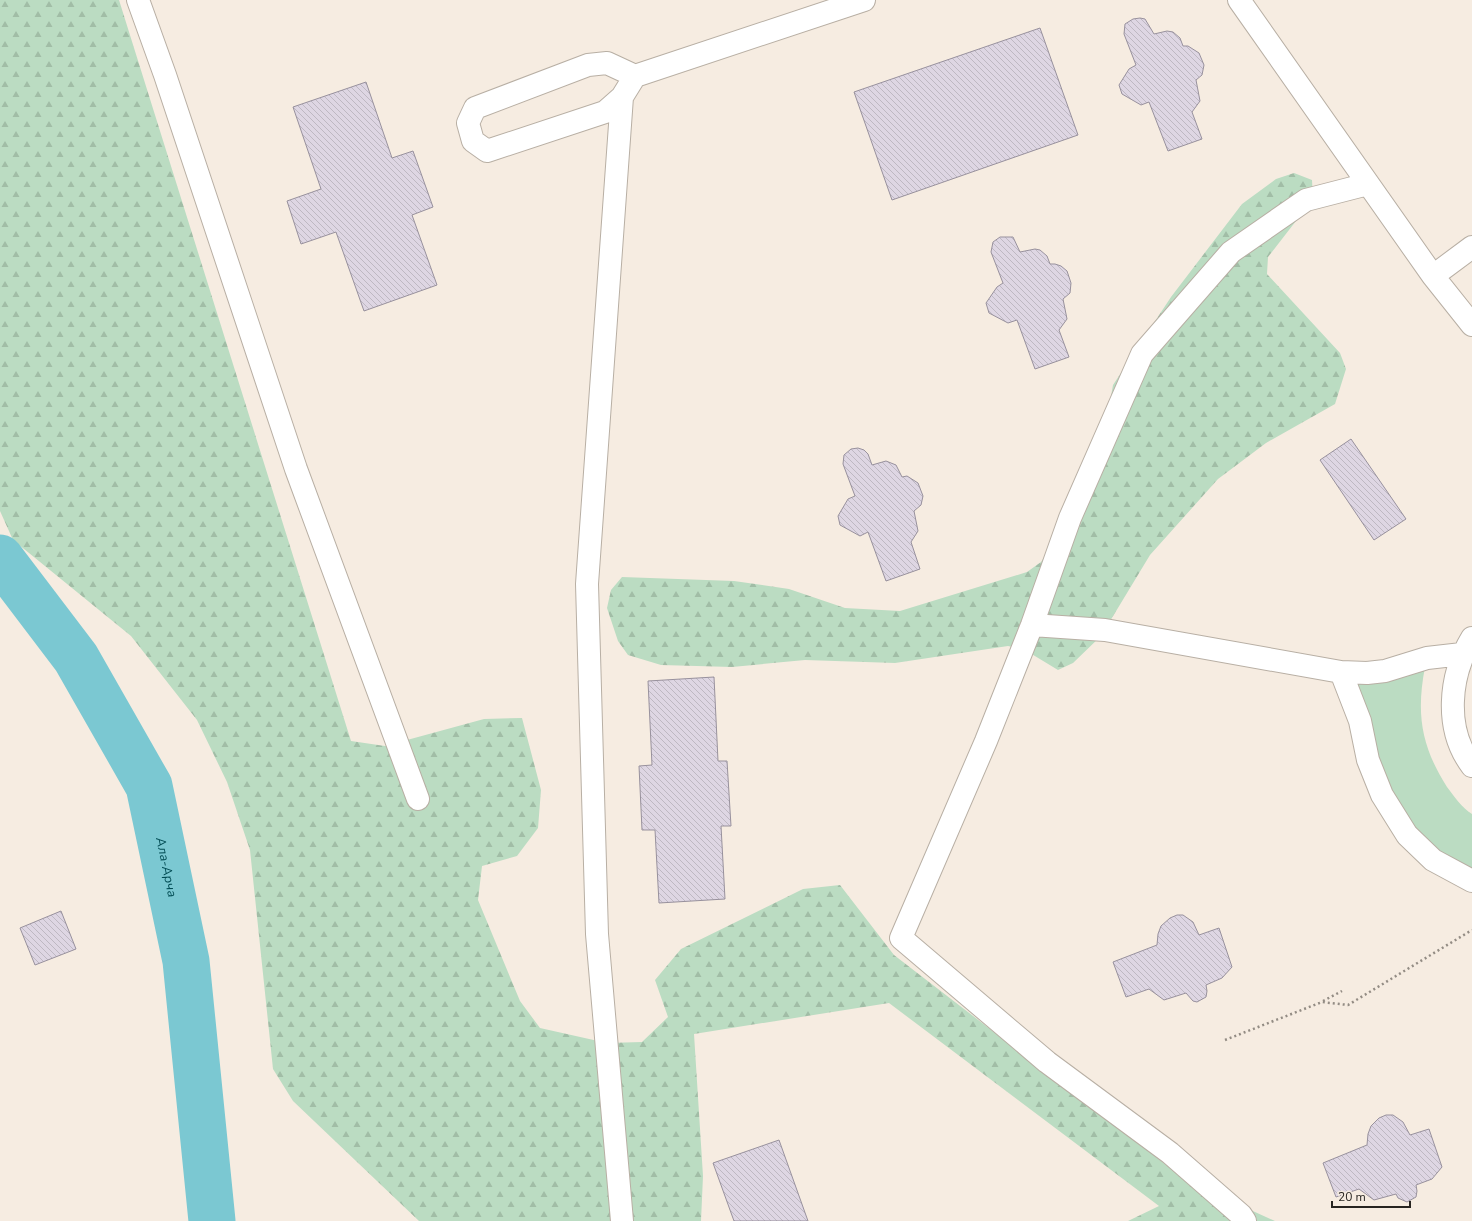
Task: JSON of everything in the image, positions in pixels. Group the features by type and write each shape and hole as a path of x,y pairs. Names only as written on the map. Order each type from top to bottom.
{"lane":[{"path":"138,0 170,90 296,469 418,799"},
{"path":"635,76 607,63 588,65 475,108 468,123 473,141 487,151 605,112 622,97 635,76 864,0"},
{"path":"1239,0 1433,276 1472,325"},
{"path":"622,97 587,584 597,934 622,1221"},
{"path":"1245,1221 1241,1215 1170,1153 1047,1062 901,938 986,741 1032,625 1070,518 1142,354 1231,252 1306,200 1368,184"},
{"path":"1433,276 1472,247"},
{"path":"1032,625 1105,630 1341,672 1367,673 1385,671 1467,646"},
{"path":"1467,646 1457,671 1452,711 1457,737 1466,758 1472,766"},
{"path":"1341,672 1360,721 1368,760 1382,795 1407,834 1433,860 1472,881"}],"path":[{"path":"1322,1002 1348,1005 1472,930"},
{"path":"1225,1040 1322,1002 1342,991"}],"green space":[{"path":"0,0 119,0 351,741 385,746 484,719 522,718 541,790 538,828 517,856 482,866 478,900 520,1001 540,1028 607,1043 642,1042 668,1017 655,980 681,949 803,889 840,885 894,955 1187,1181 1275,1221 1128,1221 1159,1206 889,1003 694,1034 703,1176 701,1221 419,1221 293,1101 273,1069 250,850 227,782 197,720 131,636 13,540 0,511"},
{"path":"1294,173 1312,180 1313,199 1268,257 1267,274 1340,353 1346,369 1335,404 1266,443 1218,479 1150,555 1101,636 1073,663 1058,670 1025,650 1008,646 895,663 805,660 732,667 661,665 628,655 618,641 607,608 611,590 622,577 734,581 789,589 845,608 900,611 1027,572 1041,562 1074,513 1106,424 1113,385 1171,297 1242,204 1276,179"},
{"path":"1425,667 1422,684 1421,715 1426,743 1431,758 1447,787 1465,809 1472,814 1472,873 1438,855 1414,831 1388,792 1356,685 1360,680"}],"building":[{"path":"1133,19 1145,19 1154,34 1167,31 1173,32 1180,38 1183,46 1188,46 1199,53 1204,65 1202,75 1196,80 1200,101 1192,112 1202,139 1168,151 1149,102 1141,105 1122,94 1119,85 1129,69 1136,65 1124,34 1125,24"},
{"path":"1040,28 1078,135 892,200 854,92"},
{"path":"366,82 392,158 413,151 433,207 412,215 437,285 364,311 336,232 301,244 287,201 321,189 293,107"},
{"path":"1000,237 1013,237 1020,252 1035,249 1040,250 1047,256 1050,264 1061,266 1067,271 1071,283 1070,293 1063,299 1067,319 1059,330 1069,357 1035,369 1017,320 1008,323 989,313 986,303 997,287 1003,283 991,252 993,242"},
{"path":"1351,439 1406,519 1374,540 1320,460"},
{"path":"858,448 864,450 868,454 872,465 886,461 896,465 902,477 907,476 918,483 923,496 921,505 914,511 918,531 911,542 920,569 886,581 868,532 860,536 840,525 838,516 848,499 855,496 843,464 844,455 851,449"},
{"path":"714,677 718,761 727,761 731,826 721,826 725,899 659,903 655,830 642,830 639,766 652,765 648,681"},
{"path":"61,911 76,949 35,965 20,928"},
{"path":"1177,915 1183,915 1193,922 1199,935 1219,928 1232,967 1222,978 1206,985 1206,997 1197,1002 1193,1001 1186,993 1164,1000 1149,989 1126,997 1113,962 1157,945 1158,934 1161,926 1170,918"},
{"path":"1386,1115 1393,1115 1403,1122 1410,1135 1429,1129 1442,1167 1432,1179 1416,1185 1416,1197 1407,1202 1398,1198 1396,1194 1374,1200 1359,1189 1336,1197 1323,1163 1367,1145 1368,1134 1371,1126 1379,1118"},
{"path":"779,1140 808,1221 734,1221 713,1163"}],"waterway":[{"name":"Ала-Арча","path":"0,558 76,658 149,786 186,961 212,1221"}]}
